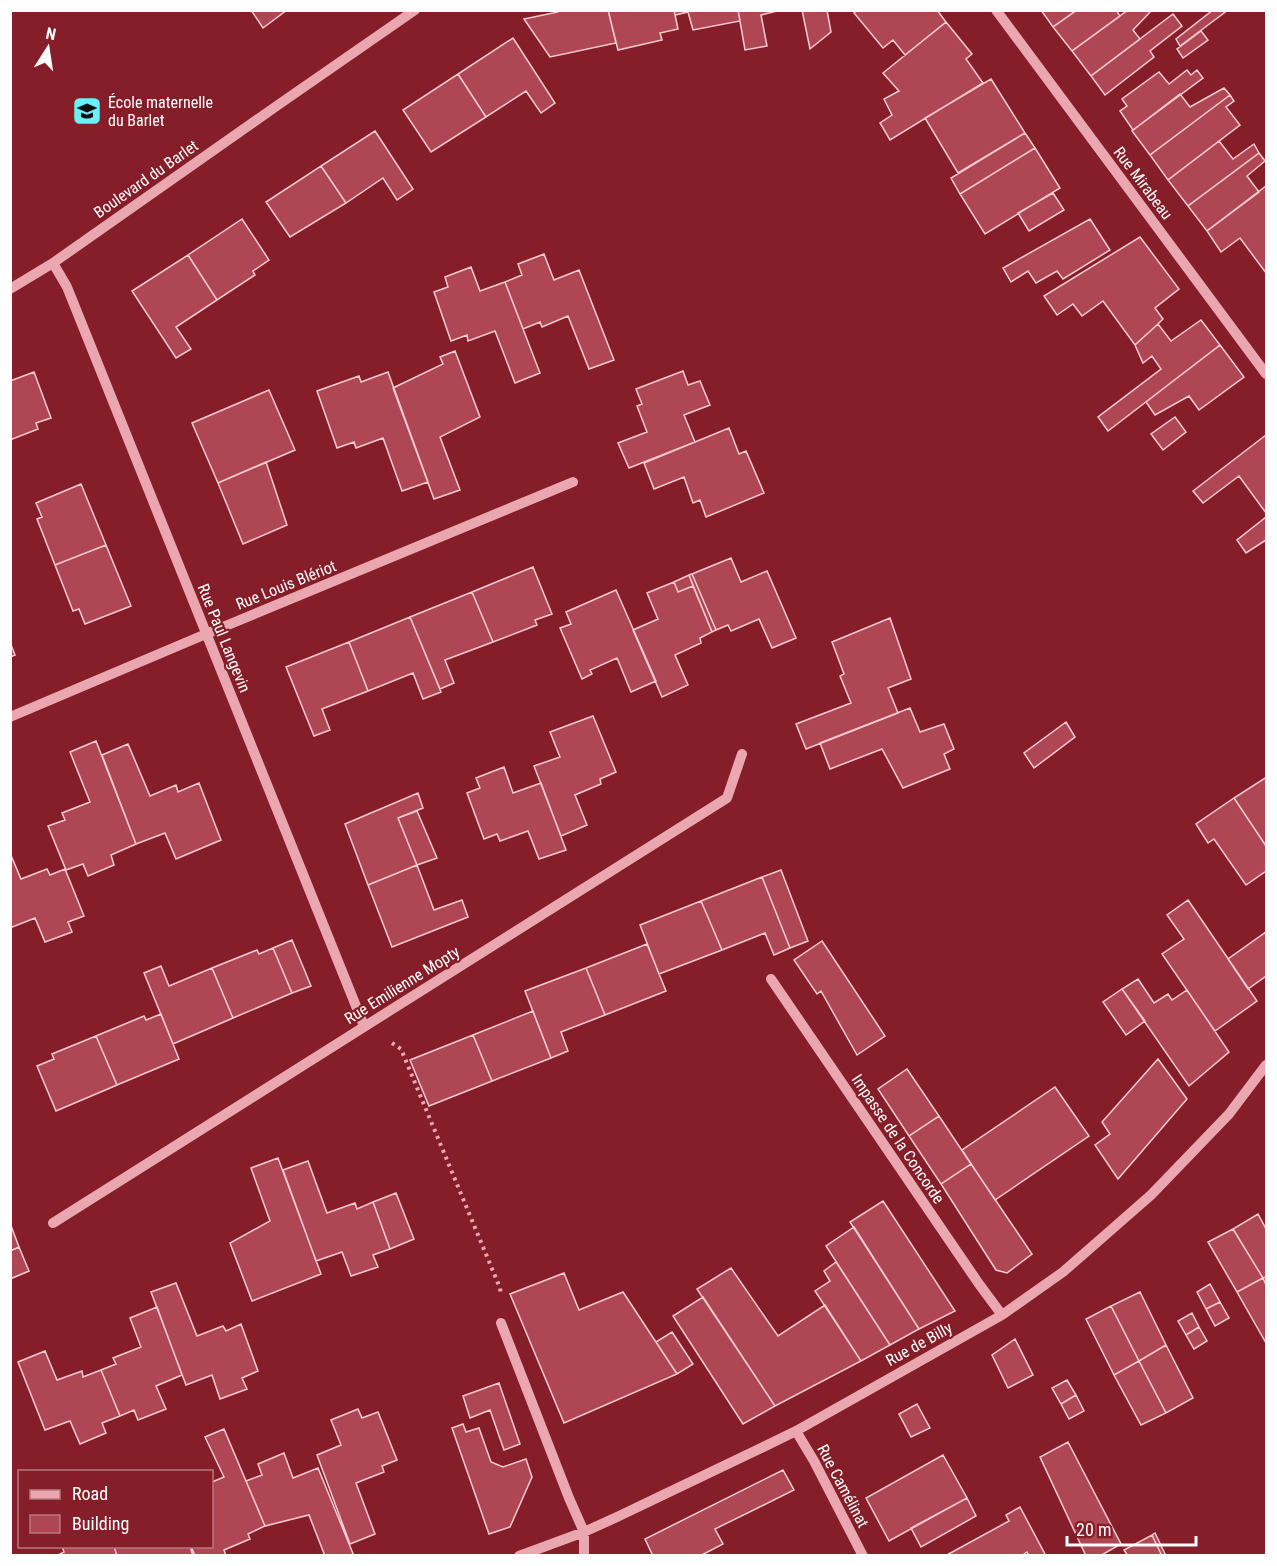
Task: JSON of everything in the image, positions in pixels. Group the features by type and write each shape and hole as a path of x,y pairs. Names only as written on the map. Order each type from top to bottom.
{"street":[{"name":"Boulevard du Barlet","path":"10,289 53,263 415,10"},
{"name":"Rue Mirabeau","path":"996,10 1266,374"},
{"name":"Rue Paul Langevin","path":"53,263 67,286 364,1026"},
{"name":"Rue Louis Blériot","path":"10,717 573,482"},
{"name":"Rue Emilienne Mopty","path":"53,1223 728,798 742,754"},
{"name":"Impasse de la Concorde","path":"771,979 1002,1315"},
{"name":"Rue de Billy","path":"519,1556 584,1532 796,1431 1002,1315 1063,1272 1151,1195 1229,1114 1266,1065"},
{"path":"501,1323 584,1532 584,1556"},
{"name":"Rue Camélinat","path":"796,1431 863,1556"}],"path":[{"path":"364,1026 401,1049 500,1288 501,1323"}],"building":[{"path":"251,10 287,10 263,28"},
{"path":"558,10 608,10 616,43 550,57 524,19 558,12"},
{"path":"608,10 674,10 678,29 660,33 662,40 618,50"},
{"path":"674,10 738,10 740,21 693,30 688,12 675,15"},
{"path":"738,10 781,10 761,15 767,46 745,50"},
{"path":"802,10 827,10 831,32 810,49"},
{"path":"858,10 937,10 946,22 905,55 893,40 883,48 854,13"},
{"path":"1041,10 1077,10 1053,27"},
{"path":"1077,10 1116,10 1120,16 1072,51 1053,27"},
{"path":"1128,10 1152,10 1133,30 1140,39 1091,76 1072,51"},
{"path":"1213,10 1228,10 1180,46 1176,39"},
{"path":"1173,14 1182,26 1150,51 1154,57 1105,95 1091,76"},
{"path":"946,22 972,54 966,59 983,83 890,140 880,123 892,115 884,99 899,91 883,73"},
{"path":"1201,31 1208,40 1183,58 1177,49"},
{"path":"513,38 555,103 541,113 526,91 486,117 458,74"},
{"path":"1187,70 1191,75 1197,70 1203,78 1133,130 1120,111 1127,106 1122,99 1159,72 1169,84"},
{"path":"458,74 486,117 431,152 403,110"},
{"path":"991,79 1025,133 958,173 925,118"},
{"path":"1224,88 1230,95 1150,155 1132,131 1180,94 1190,107"},
{"path":"1230,95 1234,101 1226,107 1240,125 1168,180 1150,155"},
{"path":"375,131 413,189 397,200 383,178 346,203 321,166"},
{"path":"1025,133 1035,148 960,194 951,178"},
{"path":"1219,141 1233,159 1254,144 1259,153 1188,206 1168,180"},
{"path":"1035,148 1060,188 985,234 960,194"},
{"path":"1259,153 1265,161 1247,176 1259,192 1207,231 1188,206"},
{"path":"321,166 346,203 290,237 266,202"},
{"path":"1266,186 1266,273 1240,238 1221,252 1207,231"},
{"path":"1053,193 1064,210 1029,231 1018,213"},
{"path":"242,219 269,260 253,271 255,275 217,300 188,255"},
{"path":"1090,219 1110,250 1063,279 1057,271 1036,283 1028,271 1011,282 1003,268"},
{"path":"1140,237 1179,289 1155,308 1163,319 1158,324 1135,345 1103,301 1082,316 1073,304 1057,315 1044,296"},
{"path":"544,254 554,280 579,270 614,360 589,369 568,316 542,327 540,322 523,329 505,282 522,275 518,264"},
{"path":"188,255 217,300 176,327 191,349 176,358 132,291"},
{"path":"471,267 480,291 505,282 540,373 515,383 495,331 468,341 467,335 451,341 434,292 448,287 445,277"},
{"path":"1201,320 1220,345 1108,431 1098,417 1161,369 1152,356 1143,363 1135,345 1158,324 1171,341"},
{"path":"1220,345 1244,377 1199,410 1189,396 1155,415 1146,402"},
{"path":"455,351 480,417 440,437 460,490 434,499 393,388 443,364 440,357"},
{"path":"683,371 688,385 700,381 710,405 684,415 695,442 629,468 618,443 647,432 637,406 642,404 636,389"},
{"path":"34,372 51,418 36,423 38,429 10,440 10,381"},
{"path":"388,372 428,482 402,491 383,438 356,448 354,442 337,448 317,391 359,376 361,382"},
{"path":"269,390 295,450 218,483 192,423"},
{"path":"1175,417 1186,432 1163,450 1151,434"},
{"path":"729,428 739,454 746,451 764,493 706,517 700,500 693,503 684,477 654,489 644,463"},
{"path":"1266,435 1266,513 1239,476 1203,503 1193,491"},
{"path":"266,462 287,525 243,544 218,483"},
{"path":"81,484 106,545 55,565 37,519 42,517 36,503"},
{"path":"1266,517 1266,540 1246,553 1237,540"},
{"path":"106,545 131,606 85,624 79,609 73,611 55,565"},
{"path":"731,558 741,582 767,571 796,638 772,648 759,619 731,631 728,625 716,630 692,574"},
{"path":"533,567 552,614 535,620 537,625 493,642 472,592"},
{"path":"692,574 716,630 712,632 689,575"},
{"path":"689,575 693,586 678,592 674,582"},
{"path":"674,582 678,592 693,586 712,632 700,638 701,643 675,655 688,685 662,697 633,630 658,619 647,593"},
{"path":"616,590 656,681 631,692 617,658 590,670 592,674 582,679 560,628 571,624 566,612"},
{"path":"472,592 493,642 445,660 454,683 440,689 410,617"},
{"path":"410,617 441,692 423,699 413,673 368,691 349,642"},
{"path":"890,618 911,679 888,688 898,713 806,749 796,724 851,703 840,676 844,674 832,642"},
{"path":"10,642 15,655 10,657"},
{"path":"349,642 368,691 322,709 330,730 314,736 286,667"},
{"path":"910,708 920,732 944,724 954,749 944,754 950,769 903,788 882,749 830,769 820,743"},
{"path":"593,716 616,772 600,779 601,784 575,795 587,825 561,836 534,766 560,757 550,732"},
{"path":"1066,722 1075,737 1034,768 1024,753"},
{"path":"96,741 136,844 111,855 114,865 88,876 83,864 66,870 48,826 65,820 62,813 90,802 70,752"},
{"path":"128,744 150,796 176,785 178,792 199,783 221,840 176,859 165,833 136,844 102,755"},
{"path":"504,767 513,793 541,783 566,850 539,859 528,831 500,841 497,834 484,839 467,793 480,788 476,778"},
{"path":"1265,778 1266,780 1266,846 1234,798"},
{"path":"418,793 423,808 398,818 417,865 368,885 345,824"},
{"path":"1234,798 1266,846 1266,871 1246,885 1214,839 1208,843 1196,824"},
{"path":"417,811 437,858 417,865 398,818"},
{"path":"10,853 21,879 47,869 50,875 65,869 84,916 68,922 72,932 45,942 35,918 10,928"},
{"path":"417,865 434,910 462,900 468,917 392,947 368,885"},
{"path":"781,870 808,941 790,948 762,877"},
{"path":"762,877 790,948 774,955 765,933 722,950 701,901"},
{"path":"1188,900 1257,1001 1215,1031 1162,954 1184,939 1167,915"},
{"path":"701,901 722,950 659,974 640,925"},
{"path":"1266,932 1266,976 1248,989 1228,959"},
{"path":"292,940 311,986 292,993 273,948"},
{"path":"822,941 885,1036 857,1055 821,991 817,994 794,960"},
{"path":"647,944 666,991 605,1015 586,968"},
{"path":"273,948 292,993 233,1018 212,968 257,950 259,954"},
{"path":"161,966 169,986 212,968 233,1018 173,1044 144,973"},
{"path":"586,968 605,1015 561,1032 568,1051 551,1058 525,991"},
{"path":"1138,979 1154,1003 1168,994 1172,1000 1187,990 1229,1052 1189,1086 1122,989"},
{"path":"1122,989 1145,1021 1126,1035 1103,1002"},
{"path":"533,1011 551,1058 492,1081 473,1035"},
{"path":"161,1014 179,1059 117,1085 96,1036 144,1016 146,1020"},
{"path":"473,1035 492,1081 429,1106 410,1060"},
{"path":"96,1036 117,1085 56,1111 37,1066 54,1059 52,1054"},
{"path":"1158,1059 1187,1099 1118,1179 1095,1145 1110,1134 1102,1122"},
{"path":"907,1069 939,1116 909,1136 878,1089"},
{"path":"1055,1087 1089,1136 995,1200 962,1150"},
{"path":"939,1116 971,1164 941,1184 909,1136"},
{"path":"278,1158 321,1274 252,1301 230,1243 270,1221 251,1168"},
{"path":"308,1161 327,1213 355,1203 357,1209 373,1202 390,1249 373,1255 378,1267 351,1276 342,1252 316,1261 283,1170"},
{"path":"971,1164 1032,1254 1007,1273 996,1270 941,1184"},
{"path":"396,1193 414,1239 390,1249 373,1202"},
{"path":"883,1201 955,1311 919,1329 850,1222"},
{"path":"1258,1214 1266,1229 1266,1277 1263,1278 1233,1229"},
{"path":"10,1223 19,1247 10,1251"},
{"path":"854,1227 919,1329 890,1345 826,1246"},
{"path":"1233,1229 1263,1278 1237,1292 1208,1242"},
{"path":"19,1247 29,1271 10,1279 10,1251"},
{"path":"836,1262 890,1345 861,1361 815,1291 830,1281 824,1271"},
{"path":"731,1268 778,1336 825,1305 861,1361 775,1406 697,1289"},
{"path":"564,1273 579,1310 623,1292 677,1374 564,1423 510,1294"},
{"path":"1263,1278 1266,1285 1266,1343 1237,1292"},
{"path":"176,1283 197,1336 223,1326 226,1331 241,1324 258,1371 242,1378 247,1389 220,1399 212,1375 186,1385 151,1292"},
{"path":"1210,1284 1220,1302 1206,1309 1197,1292"},
{"path":"1140,1292 1166,1345 1139,1361 1111,1306"},
{"path":"703,1297 775,1406 743,1424 673,1316"},
{"path":"1220,1302 1229,1318 1215,1326 1206,1309"},
{"path":"1111,1306 1139,1361 1114,1375 1086,1319"},
{"path":"157,1307 182,1375 156,1386 166,1409 138,1420 134,1410 120,1416 101,1370 116,1364 113,1358 141,1347 130,1318"},
{"path":"1192,1313 1199,1327 1186,1335 1178,1321"},
{"path":"1199,1327 1207,1341 1194,1349 1186,1335"},
{"path":"672,1332 693,1364 677,1374 656,1342"},
{"path":"1015,1339 1033,1375 1008,1388 992,1355"},
{"path":"1166,1345 1193,1398 1166,1413 1139,1361"},
{"path":"45,1351 57,1380 82,1371 83,1377 101,1370 120,1416 102,1423 106,1433 80,1444 70,1421 45,1430 18,1362"},
{"path":"1139,1361 1166,1413 1141,1425 1114,1375"},
{"path":"1067,1380 1076,1395 1061,1404 1052,1388"},
{"path":"499,1383 520,1444 504,1450 490,1410 470,1418 463,1396"},
{"path":"1076,1395 1084,1411 1069,1419 1061,1404"},
{"path":"917,1404 930,1428 911,1437 899,1414"},
{"path":"358,1409 362,1418 378,1412 397,1460 382,1466 384,1472 356,1483 375,1534 350,1544 317,1455 341,1445 331,1420"},
{"path":"463,1424 466,1432 479,1428 491,1462 503,1467 526,1459 532,1477 510,1527 489,1534 452,1428"},
{"path":"224,1429 265,1526 248,1534 250,1539 224,1550 226,1556 195,1556 192,1548 213,1548 213,1482 224,1477 205,1437"},
{"path":"1068,1442 1121,1544 1100,1556 1086,1556 1040,1457"},
{"path":"284,1453 293,1478 318,1468 354,1556 325,1556 309,1515 265,1526 246,1481 262,1475 258,1464"},
{"path":"943,1455 967,1498 889,1541 866,1498"},
{"path":"783,1470 794,1490 715,1529 723,1544 700,1556 653,1556 645,1539"},
{"path":"967,1498 976,1516 921,1547 911,1528"},
{"path":"1020,1507 1046,1556 1029,1556 1027,1552 1021,1556 945,1556 1009,1521 1006,1515"},
{"path":"1155,1533 1166,1556 1162,1556 1152,1535"},
{"path":"1152,1535 1162,1556 1128,1556 1124,1550"},
{"path":"63,1548 115,1548 117,1556 56,1556 64,1552"},
{"path":"115,1548 191,1548 193,1556 117,1556"}],"place":[{"name":"École maternelle du Barlet","path":"87,111"}]}
